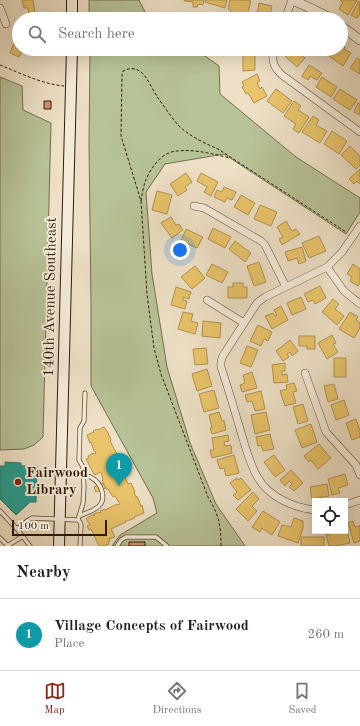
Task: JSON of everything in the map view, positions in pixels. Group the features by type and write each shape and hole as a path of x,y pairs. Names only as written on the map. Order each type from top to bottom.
{"main road":[{"path":"72,0 72,12"},
{"name":"140th Avenue Southeast","path":"59,546 72,56"}],"street":[{"path":"288,12 292,0 317,12"},
{"path":"0,8 6,24"},
{"path":"348,31 360,40"},
{"path":"272,56 275,69 282,76 360,132"},
{"path":"194,206 204,208 265,245 286,287"},
{"path":"312,510 304,509 289,504 271,493 258,479 251,462 220,362 257,303 265,297 326,267 342,252 360,226"},
{"path":"326,267 344,291 360,304"},
{"path":"207,300 244,323"},
{"path":"305,373 326,432 356,465 360,475"},
{"path":"348,504 360,500"}],"lane":[{"path":"80,546 81,525 78,518 83,503 84,487 83,467 79,460 80,428 84,421 85,393"},
{"path":"17,529 32,518 78,518 94,510 100,505 103,500 103,495 98,482 83,475"},
{"path":"0,511 30,546"},
{"path":"0,538 8,546 23,536"},
{"path":"117,546 121,540 126,537 156,537 167,546"}],"path":[{"path":"0,65 54,85 71,87"},
{"path":"141,202 121,136 122,75 123,71 128,68 139,71 145,76 158,98 179,125 198,140 218,150 353,236"},
{"path":"221,546 221,528 215,508 208,497 161,374 154,348 147,294 141,202 144,183 152,168 162,157 169,153 176,151 200,151 230,158"}],"green space":[{"path":"89,0 139,0 145,12 89,12"},
{"path":"90,56 205,56 219,66 220,94 296,157 360,198 360,212 346,234 224,154 165,164 146,192 152,274 167,367 190,443 216,504 245,546 112,546 120,535 157,513 153,498 91,386 89,143"},
{"path":"0,77 22,86 23,110 51,123 43,437 34,445 24,449 0,450"}],"building: Homes":[{"path":"22,0 33,0 35,12 29,12 28,8 24,8"},
{"path":"184,0 204,0 203,5 198,4 197,7 193,7 193,2"},
{"path":"206,0 227,0 225,8 205,2"},
{"path":"230,0 251,1 248,12 230,12 231,10 228,9"},
{"path":"340,0 357,0 348,15 348,12 344,12 339,9 343,2"},
{"path":"359,1 360,14 357,18 351,15"},
{"path":"259,3 272,6 271,12 257,12"},
{"path":"348,51 351,53 343,66 329,56 348,56"},
{"path":"243,56 255,56 255,70 243,71"},
{"path":"285,56 303,56 305,58 297,67"},
{"path":"357,58 360,60 360,74 350,68"},
{"path":"309,65 322,73 317,80 310,76 308,80 302,76"},
{"path":"257,74 260,81 257,83 260,89 262,87 267,96 254,103 242,87 244,86 242,82"},
{"path":"322,77 337,87 331,97 316,87"},
{"path":"276,89 292,101 283,113 267,101"},
{"path":"340,89 357,100 350,110 333,99"},
{"path":"294,101 301,106 298,110 309,117 299,133 293,129 296,124 284,116"},
{"path":"358,103 360,104 360,115 354,112"},
{"path":"313,116 319,120 316,125 327,131 320,143 302,132"},
{"path":"332,131 347,141 339,154 324,144"},
{"path":"350,146 360,156 360,165 356,169 341,155"},
{"path":"360,169 360,184 357,181 354,184 349,179"},
{"path":"186,173 192,182 185,187 187,190 178,196 170,184"},
{"path":"201,173 218,182 211,196 204,192 207,187 197,181"},
{"path":"224,187 236,192 232,200 227,198 225,202 214,197 217,190 222,192"},
{"path":"157,191 172,195 167,214 152,210"},
{"path":"241,195 255,203 248,215 234,207"},
{"path":"260,205 277,212 271,226 254,219"},
{"path":"171,217 176,225 179,224 183,230 172,238 161,223"},
{"path":"286,221 292,231 296,229 300,234 282,245 279,239 283,237 277,227"},
{"path":"213,228 231,237 225,248 208,239"},
{"path":"186,229 203,237 197,248 181,241"},
{"path":"319,236 326,251 309,258 302,243"},
{"path":"235,241 251,253 245,262 229,249"},
{"path":"302,247 306,261 299,264 297,258 288,261 285,252"},
{"path":"259,262 266,282 254,286 247,266"},
{"path":"212,264 228,272 222,283 206,275"},
{"path":"353,264 360,269 360,283 358,286 350,281 352,277 347,274"},
{"path":"195,266 205,278 192,289 181,277"},
{"path":"233,283 243,283 243,287 247,287 247,298 228,298 228,287 233,287"},
{"path":"320,286 326,298 315,304 313,300 308,302 304,294"},
{"path":"176,287 191,292 189,299 183,297 183,300 187,301 185,309 171,305"},
{"path":"301,297 306,309 292,315 287,303"},
{"path":"333,299 339,304 335,309 344,316 337,325 322,312"},
{"path":"281,306 288,320 272,329 265,316 273,313 275,316 277,315 274,310"},
{"path":"183,312 193,314 191,321 198,323 195,334 178,329"},
{"path":"350,312 358,317 356,320 360,323 360,328 354,338 339,329"},
{"path":"203,321 221,323 220,338 202,336"},
{"path":"258,325 272,332 268,341 264,339 261,346 250,341"},
{"path":"332,335 336,343 333,344 338,352 327,359 318,343"},
{"path":"299,336 315,336 315,349 307,349 307,346 299,346"},
{"path":"290,340 298,351 292,356 290,352 287,354 289,357 283,361 276,351"},
{"path":"247,346 258,350 251,367 240,363"},
{"path":"206,348 208,364 195,365 193,349"},
{"path":"334,358 346,358 346,377 334,377"},
{"path":"285,363 285,371 282,371 282,375 287,374 288,382 274,383 272,365"},
{"path":"207,369 212,386 197,391 192,374"},
{"path":"252,372 257,388 242,392 240,385 245,383 243,375"},
{"path":"294,383 297,391 293,392 296,403 285,406 280,391 287,389 286,385"},
{"path":"334,384 338,399 328,402 324,386"},
{"path":"214,390 219,408 204,412 199,394"},
{"path":"261,391 265,409 255,411 252,401 247,402 245,395"},
{"path":"344,400 349,415 336,420 331,405"},
{"path":"303,404 308,421 298,424 293,407"},
{"path":"219,412 222,421 224,420 226,430 212,434 209,415"},
{"path":"266,412 270,430 255,434 251,415"},
{"path":"356,419 360,431 360,437 352,440 346,423"},
{"path":"311,424 317,442 302,448 295,430"},
{"path":"104,427 109,434 110,441 122,467 119,468 128,484 131,483 136,497 137,496 141,506 142,505 144,513 111,529 115,537 109,539 109,544 104,546 99,546 91,529 89,530 87,526 90,525 86,519 94,514 100,513 100,511 105,509 107,510 117,504 120,504 115,496 113,497 108,489 106,489 102,480 101,472 95,475 86,459 93,453 96,453 87,435"},
{"path":"270,434 274,449 263,451 261,445 258,446 256,437"},
{"path":"228,435 229,441 224,442 225,446 231,445 232,453 212,458 210,450 214,450 212,438"},
{"path":"319,444 331,458 318,469 311,460 309,462 304,456"},
{"path":"234,455 239,473 226,476 224,468 220,469 217,460"},
{"path":"274,455 285,470 275,477 264,462"},
{"path":"291,470 303,483 294,491 289,487 292,484 289,481 285,486 280,480"},
{"path":"345,474 348,485 338,488 340,493 332,495 328,479"},
{"path":"237,478 238,480 241,478 251,490 238,500 233,495 237,492 230,483"},
{"path":"103,483 106,488 96,492 94,487"},
{"path":"327,484 329,496 312,499 310,487"},
{"path":"253,492 259,499 252,506 257,511 248,521 236,509"},
{"path":"263,511 280,522 272,535 262,528 260,532 252,527"},
{"path":"294,518 303,521 303,528 298,543 278,536 282,525 291,527"},
{"path":"353,521 355,527 360,526 360,541 354,543 348,523"},
{"path":"348,534 350,543 329,546 326,535"},
{"path":"301,537 324,537 324,546 301,546"}],"building: Schools":[{"name":"Fairwood Library","path":"5,462 21,463 21,466 37,466 36,502 30,502 16,515 0,499 0,466 5,466"}],"building: Other":[{"path":"44,101 51,101 51,109 44,109"},
{"path":"129,542 145,542 145,546 129,546"}],"place":[{"name":"Fairwood Library","path":"18,482"},
{"name":"Village Concepts of Fairwood","path":"119,486"}]}
